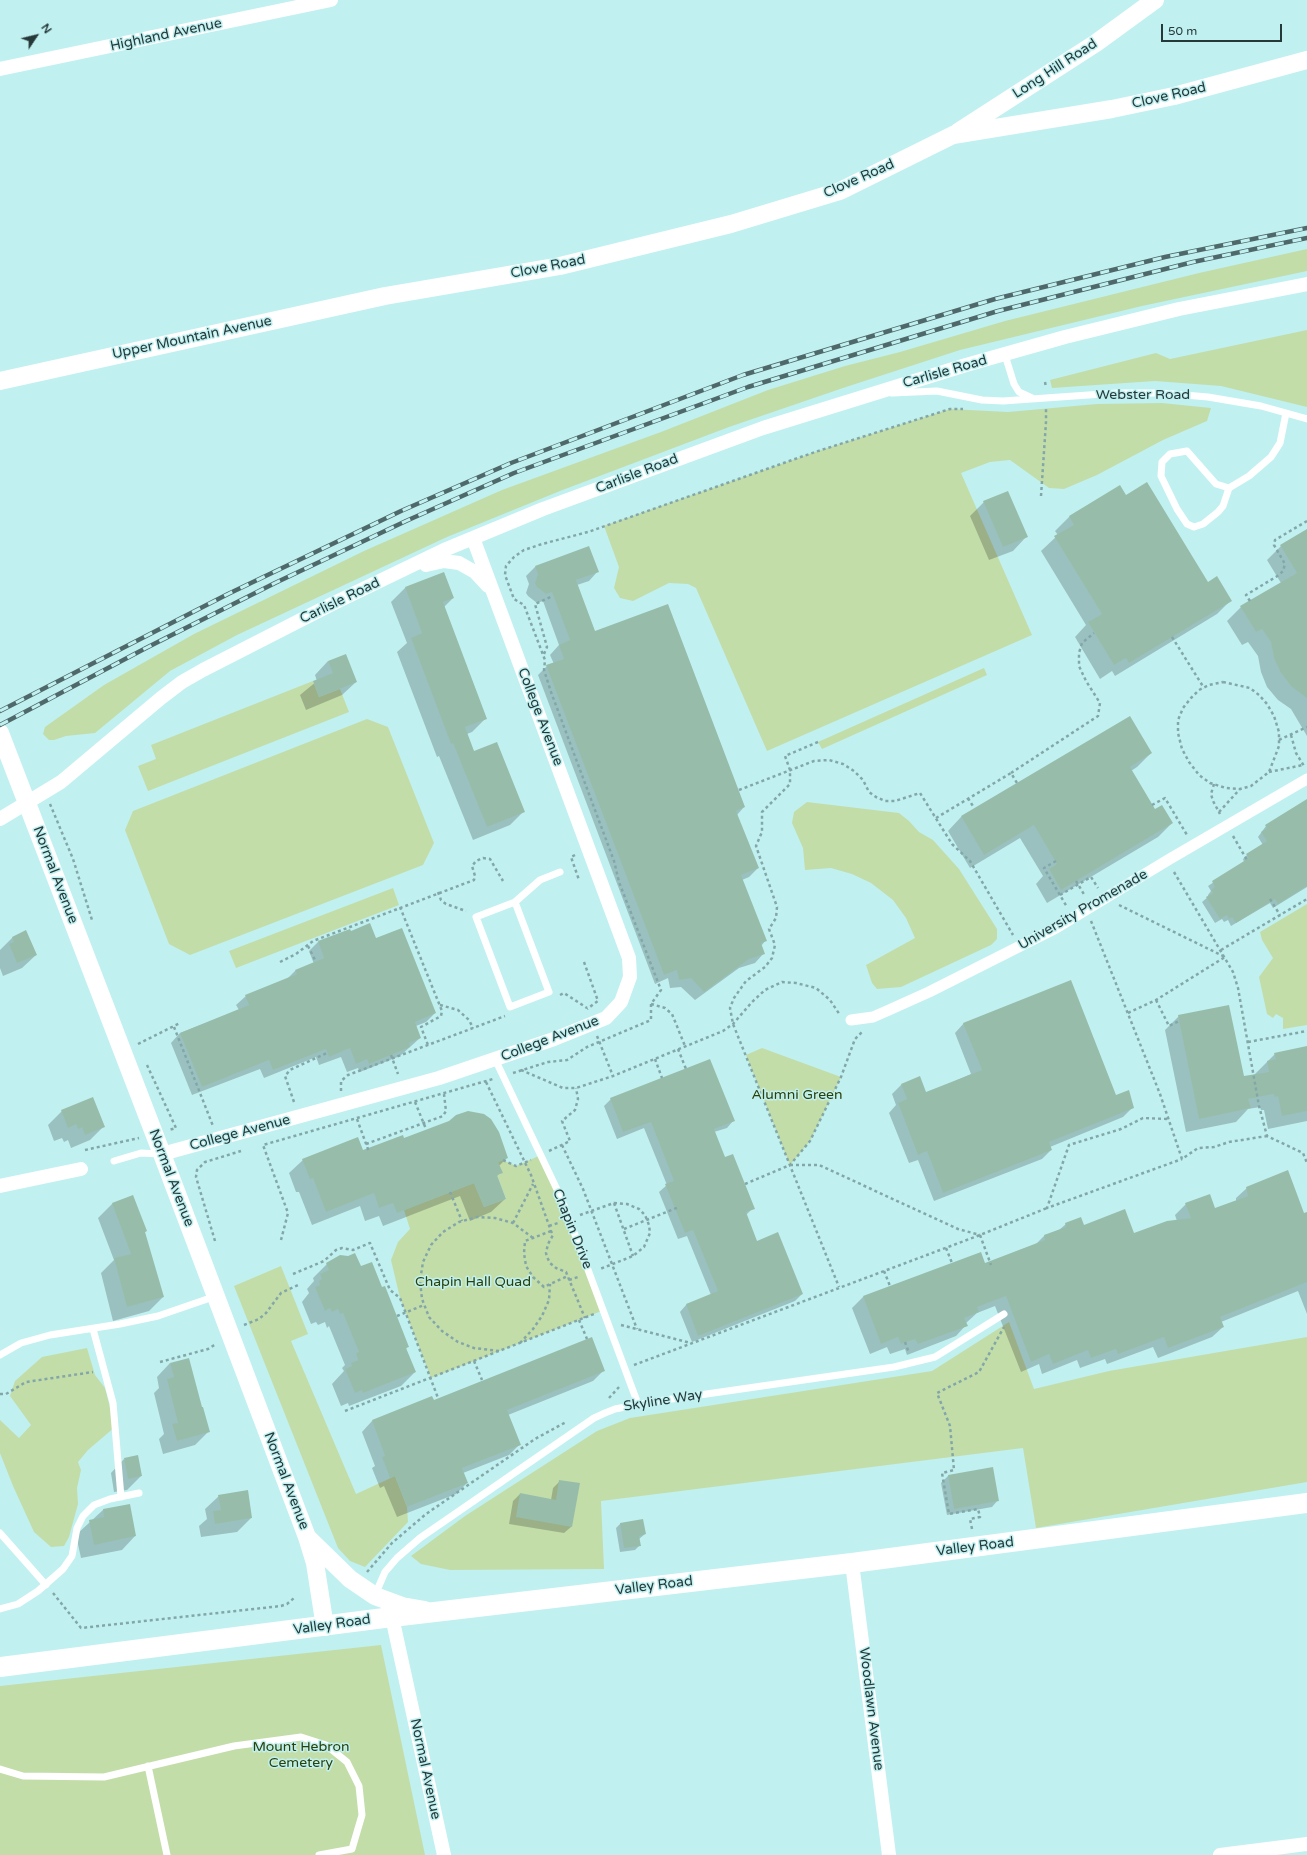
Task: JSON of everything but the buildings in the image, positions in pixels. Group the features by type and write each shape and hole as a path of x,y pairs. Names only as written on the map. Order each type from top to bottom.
{"main road":[{"name":"Valley Road","path":"0,1667 325,1627 392,1617 852,1563 1307,1503"}],"street":[{"name":"Highland Avenue","path":"0,70 331,0"},
{"name":"Long Hill Road","path":"953,135 1096,43 1155,0"},
{"name":"Clove Road","path":"385,296 560,266 731,224 840,191 953,135 1112,109 1151,101 1307,60"},
{"name":"Carlisle Road","path":"0,819 61,782 84,765 155,703 182,682 400,571 473,538 543,509 664,463 763,428 869,394 1065,337 1179,310 1307,284"},
{"name":"Upper Mountain Avenue","path":"0,381 385,296"},
{"name":"College Avenue","path":"162,1154 439,1078 554,1040 606,1018 621,1002 630,978 629,958 473,538"},
{"path":"400,571 444,561 453,561 475,572 494,593"},
{"name":"Normal Avenue","path":"0,734 28,803 307,1537 315,1563 325,1627"},
{"name":"University Promenade","path":"851,1020 873,1017 1020,947 1087,910 1104,898 1307,779"},
{"path":"0,1186 81,1168"},
{"path":"307,1537 350,1579 374,1596 402,1606 436,1612"},
{"name":"Woodlawn Avenue","path":"852,1563 889,1855"},
{"name":"Normal Avenue","path":"374,1596 386,1608 392,1617 444,1855"},
{"path":"1220,1855 1307,1844"}],"lane":[{"path":"1005,355 1014,384 1019,392 1034,399"},
{"name":"Webster Road","path":"869,394 937,391 982,400 1034,399 1117,393 1161,393 1208,397 1261,406 1307,419"},
{"path":"1230,488 1216,484 1188,451 1170,454 1162,462 1161,476 1177,509 1187,524 1194,527 1203,524 1223,506 1230,488 1249,476 1271,457 1280,443 1286,413"},
{"path":"515,902 549,992 510,1007 476,916 515,902 540,880 560,872"},
{"name":"Chapin Drive","path":"495,1059 570,1219 611,1327 638,1404"},
{"name":"College Avenue","path":"114,1161 141,1153 162,1154"},
{"path":"0,1355 21,1343 50,1335 125,1323 169,1312 216,1296"},
{"name":"Skyline Way","path":"374,1596 385,1572 397,1558 442,1522 594,1418 615,1409 638,1404 894,1368 935,1357 1004,1314"},
{"path":"93,1329 113,1403 121,1497"},
{"path":"0,1609 18,1604 46,1585 66,1566 72,1556 78,1528 83,1516 94,1505 139,1493"},
{"path":"0,1533 46,1585"},
{"path":"0,1769 23,1776 104,1777 234,1746 301,1737 326,1745 347,1762 360,1786 362,1814 353,1852 319,1855"},
{"path":"148,1766 167,1855"}],"path":[{"path":"281,1240 288,1214 263,1145 486,1082 548,1062 567,1060 587,1047 651,1020 651,1004 661,990 619,882 614,861 548,685 544,670 546,660 524,605 514,599 505,575 506,566 514,557 524,550 588,532 693,494 883,430 950,409 970,409"},
{"path":"1038,410 1046,409 1041,496"},
{"path":"1250,601 1246,595 1283,571 1284,564 1274,545 1275,540 1307,521"},
{"path":"543,655 548,647 534,604 553,596"},
{"path":"936,818 1011,773 1098,716 1100,703 1086,681 1079,666 1079,653 1082,643 1094,633"},
{"path":"1172,637 1204,688"},
{"path":"1223,682 1250,688 1267,704 1274,716 1279,732 1279,740 1276,758 1269,772 1251,786 1240,789 1226,788 1214,784 1199,775 1189,762 1182,750 1178,733 1178,720 1183,708 1191,698 1204,688 1223,682"},
{"path":"1279,740 1307,727"},
{"path":"1291,735 1296,753 1307,769"},
{"path":"818,742 785,756 790,770 790,784 762,812 762,832 756,846 777,907 776,918 769,929 775,945 772,958 764,967 746,981 734,998 730,1008 733,1024 839,1287"},
{"path":"739,790 814,761 829,760 843,764 854,771 863,780 869,792 885,801 895,801 920,793 952,844 970,861 1020,947"},
{"path":"1269,772 1303,765"},
{"path":"1011,773 1017,783"},
{"path":"1214,784 1211,794 1213,801 1247,860"},
{"path":"1219,812 1240,789"},
{"path":"968,798 974,808"},
{"path":"1152,805 1165,798 1188,837"},
{"path":"280,962 296,954 313,941 438,892 474,880 476,876 472,866 476,861 483,858 490,859 504,882"},
{"path":"1168,860 1233,972 1238,988 1259,1106 1267,1136"},
{"path":"1056,861 1044,868 1073,918"},
{"path":"1060,895 1091,877 1104,898 1225,957"},
{"path":"438,892 441,900 446,904 469,912"},
{"path":"1270,899 1280,915"},
{"path":"1221,950 1307,899"},
{"path":"400,907 442,1011 441,1016 422,1027 428,1045"},
{"path":"1087,910 1160,1094 1167,1119 1182,1159"},
{"path":"308,946 316,962"},
{"path":"1128,1013 1156,1000 1225,957"},
{"path":"520,1070 563,1088 576,1088 613,1076 723,1031 733,1024 765,990 782,982 789,982 816,988 830,1000 843,1018 851,1020"},
{"path":"558,995 564,993 587,1008"},
{"path":"1156,1000 1169,1026 1180,1021"},
{"path":"439,1004 458,1010 469,1020 473,1028"},
{"path":"651,1004 665,1008 672,1014 685,1046"},
{"path":"369,1152 353,1108 342,1095 340,1087 344,1078 392,1057 510,1014"},
{"path":"138,1044 180,1023"},
{"path":"174,1027 213,1126"},
{"path":"790,1165 810,1141 841,1077 855,1039 863,1031"},
{"path":"1248,1042 1307,1031"},
{"path":"678,1050 686,1069"},
{"path":"294,1103 285,1076 290,1070 327,1052"},
{"path":"392,1057 396,1068"},
{"path":"655,1059 662,1078"},
{"path":"486,1082 534,1184 551,1231 552,1235 547,1248 547,1257 550,1263 556,1268 566,1272 585,1318"},
{"path":"503,1160 516,1166 570,1140 562,1121 575,1110 578,1099 576,1088"},
{"path":"366,1144 443,1116 446,1111 444,1094"},
{"path":"419,1111 426,1129"},
{"path":"1047,1208 1069,1145 1121,1128 1143,1118 1167,1119"},
{"path":"602,1402 616,1393 620,1386 617,1372 839,1287 946,1248 1047,1208 1182,1159 1198,1148 1214,1147 1229,1142 1267,1136 1307,1154"},
{"path":"562,1145 584,1189 637,1329"},
{"path":"216,1245 196,1177 197,1170 205,1162 241,1151"},
{"path":"1303,1153 1307,1162"},
{"path":"744,1184 790,1165 819,1165 958,1229 980,1235"},
{"path":"513,1223 534,1184"},
{"path":"450,1192 462,1221"},
{"path":"614,1203 633,1256"},
{"path":"549,1226 614,1203 627,1204 639,1209 645,1214 650,1233 644,1247 633,1256 569,1280"},
{"path":"624,1229 679,1207"},
{"path":"499,1351 474,1348 458,1342 442,1331 430,1317 422,1300 420,1281 423,1262 431,1245 443,1232 462,1221 477,1217 495,1218 513,1223 533,1238"},
{"path":"551,1231 525,1241 524,1253 526,1266 532,1277 544,1287 568,1276"},
{"path":"980,1235 991,1265"},
{"path":"293,1274 324,1261 336,1250 342,1248 353,1250 370,1243 390,1290 398,1294 438,1398"},
{"path":"946,1248 952,1263"},
{"path":"884,1271 890,1286"},
{"path":"519,1343 533,1329 542,1316 549,1300 550,1284"},
{"path":"243,1325 259,1319 266,1313 281,1293 298,1285"},
{"path":"397,1316 424,1305"},
{"path":"756,1313 759,1318"},
{"path":"345,1411 595,1314 602,1331 618,1324 693,1343"},
{"path":"975,1547 970,1520 980,1517 978,1509 949,1514 942,1473 954,1470 950,1426 937,1393 979,1372 1004,1328 1004,1314"},
{"path":"241,1318 246,1332"},
{"path":"579,1320 587,1339"},
{"path":"160,1362 208,1349 218,1342"},
{"path":"474,1361 482,1380"},
{"path":"0,1394 6,1394 26,1382 52,1380 78,1373 92,1372 105,1376"},
{"path":"363,1576 392,1543 426,1514 535,1439 568,1420"},
{"path":"58,1600 81,1628 281,1606 287,1604 294,1598"}],"green space":[{"path":"1307,249 1307,271 1142,306 960,350 729,427 560,491 447,537 237,635 170,671 95,733 66,736 54,740 49,740 43,734 45,727 104,685 194,634 364,551 502,490 661,432 768,390 845,366 900,352 1005,321 1199,273"},
{"path":"1307,330 1307,407 1221,386 1155,381 1052,388 1050,380 1156,353 1170,359"},
{"path":"1162,403 1211,408 1207,421 1163,440 1097,475 1064,489 1049,488 1010,460 990,462 961,473 1032,635 767,751 696,588 688,584 669,583 633,601 620,598 614,588 619,567 604,526 815,452 950,409 1008,412 1097,404"},
{"path":"984,668 987,675 822,749 818,742"},
{"path":"313,681 319,697 340,689 349,712 148,791 138,766 156,759 151,745"},
{"path":"367,719 388,727 434,843 423,865 190,955 169,944 125,830 133,811"},
{"path":"807,802 899,813 919,832 933,840 959,869 997,929 997,939 991,945 901,987 877,989 872,983 866,965 915,938 906,918 893,900 871,883 852,874 831,868 805,870 803,848 792,823 794,812"},
{"path":"393,888 399,905 236,968 229,951"},
{"path":"1307,904 1307,1025 1283,1029 1283,1018 1276,1014 1273,1018 1267,1014 1259,977 1273,958 1262,940 1260,932"},
{"name":"Alumni Green","path":"762,1048 841,1077 810,1141 790,1165 746,1055"},
{"name":"Chapin Hall Quad","path":"541,1155 604,1310 431,1378 400,1298 391,1260 398,1242 410,1229 404,1210 474,1183 484,1207 506,1199 497,1175 502,1173 498,1162 503,1160 516,1166"},
{"path":"281,1266 308,1334 291,1341 356,1494 395,1476 407,1507 408,1522 365,1567 350,1561 338,1548 234,1286"},
{"path":"1009,1322 1034,1389 1109,1371 1307,1337 1307,1482 1036,1528 1023,1448 601,1501 604,1569 450,1570 421,1564 411,1556 465,1516 597,1431 630,1418 932,1371"},
{"path":"87,1348 95,1375 105,1388 115,1427 88,1450 78,1462 81,1470 77,1488 78,1504 69,1537 64,1546 51,1547 34,1532 13,1486 0,1453 0,1420 19,1438 31,1425 10,1396 15,1381 42,1357"},
{"name":"Mount Hebron Cemetery","path":"381,1645 425,1855 0,1855 0,1686"}],"railway":[{"path":"0,711 228,594 401,511 511,463 743,375 995,299 1165,257 1307,228"},
{"path":"0,725 146,648 275,583 406,521 514,473 748,387 998,311 1193,262 1307,238"}]}
